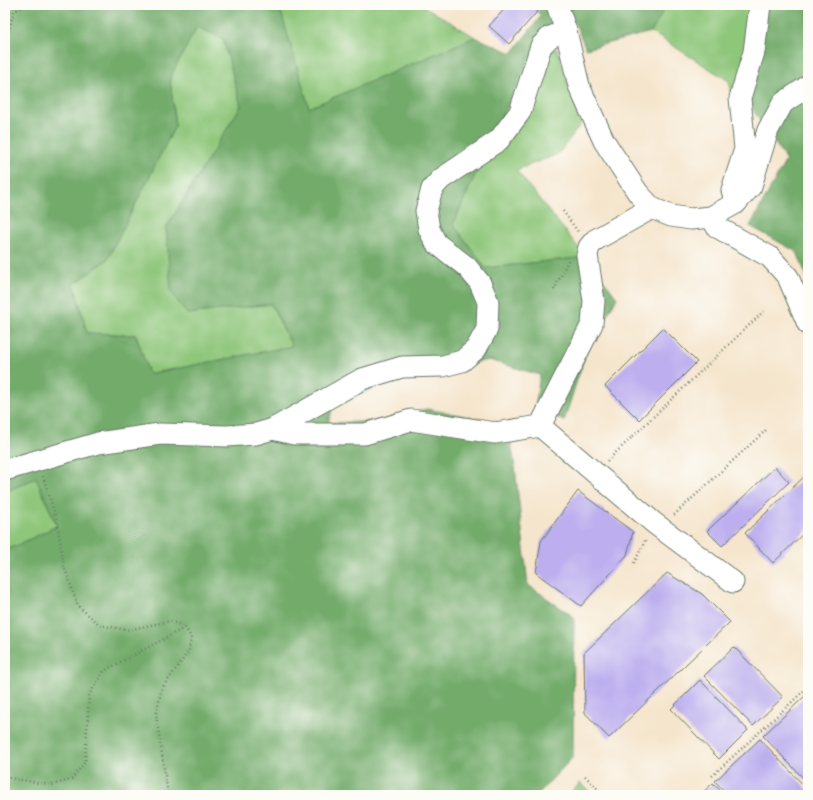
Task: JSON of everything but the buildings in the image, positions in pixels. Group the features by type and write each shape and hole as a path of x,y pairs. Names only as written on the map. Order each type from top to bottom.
{"street":[{"path":"557,5 566,31 579,86 604,141 638,193 652,208 671,216 691,220 711,217 736,203 751,186 768,130 783,103 808,86"},
{"path":"736,203 732,190 745,149 740,98 754,52 760,5"},
{"path":"5,470 98,443 160,434 227,436 256,434 273,429 362,379 402,367 443,366 462,361 476,349 487,329 488,302 480,283 467,267 436,243 429,228 426,211 432,189 441,178 499,140 520,112 540,46 550,37 566,31"},
{"path":"540,426 592,324 594,301 587,255 589,247 595,240 652,208"},
{"path":"711,217 717,227 770,257 788,278 808,324"},
{"path":"273,429 294,434 365,434 410,420 495,433 540,426 654,523 733,582"}],"path":[{"path":"5,43 14,11 28,5"},
{"path":"563,211 589,247"},
{"path":"554,290 571,256"},
{"path":"594,473 764,310"},
{"path":"634,563 654,523 676,514 766,430"},
{"path":"38,460 57,521 64,566 78,606 100,625 127,630 170,621 185,627 191,637 189,651 162,688 156,714 168,795"},
{"path":"5,777 51,785 71,780 85,762 89,695 104,671 185,627"},
{"path":"712,776 808,687"},
{"path":"585,776 604,795"}],"green space":[{"path":"5,5 279,5 309,108 475,37 512,53 541,16 530,5 667,5 651,32 586,49 574,21 529,56 453,224 486,268 586,257 617,298 587,349 564,421 535,407 540,375 489,360 398,377 333,407 328,423 380,421 427,409 508,424 515,467 528,585 574,617 573,757 537,795 5,795 5,551 57,526 36,478 5,492","holes":["197,27 223,39 241,106 166,228 171,292 187,314 271,304 292,346 149,374 136,335 87,333 74,284 107,260 175,126 170,77"]},
{"path":"279,5 422,5 475,37 309,108"},
{"path":"667,5 754,5 751,107 742,140 729,81 651,32"},
{"path":"754,5 808,5 808,280 797,252 750,226 786,160 751,107"},
{"path":"197,26 223,38 241,106 166,228 187,314 271,304 292,346 149,374 136,335 87,333 74,284 107,260 175,126 170,77"},
{"path":"557,49 581,124 558,154 516,170 586,257 486,268 453,224 529,56"},
{"path":"36,478 57,526 5,551 5,492"},
{"path":"580,783 593,795 568,795"}]}
